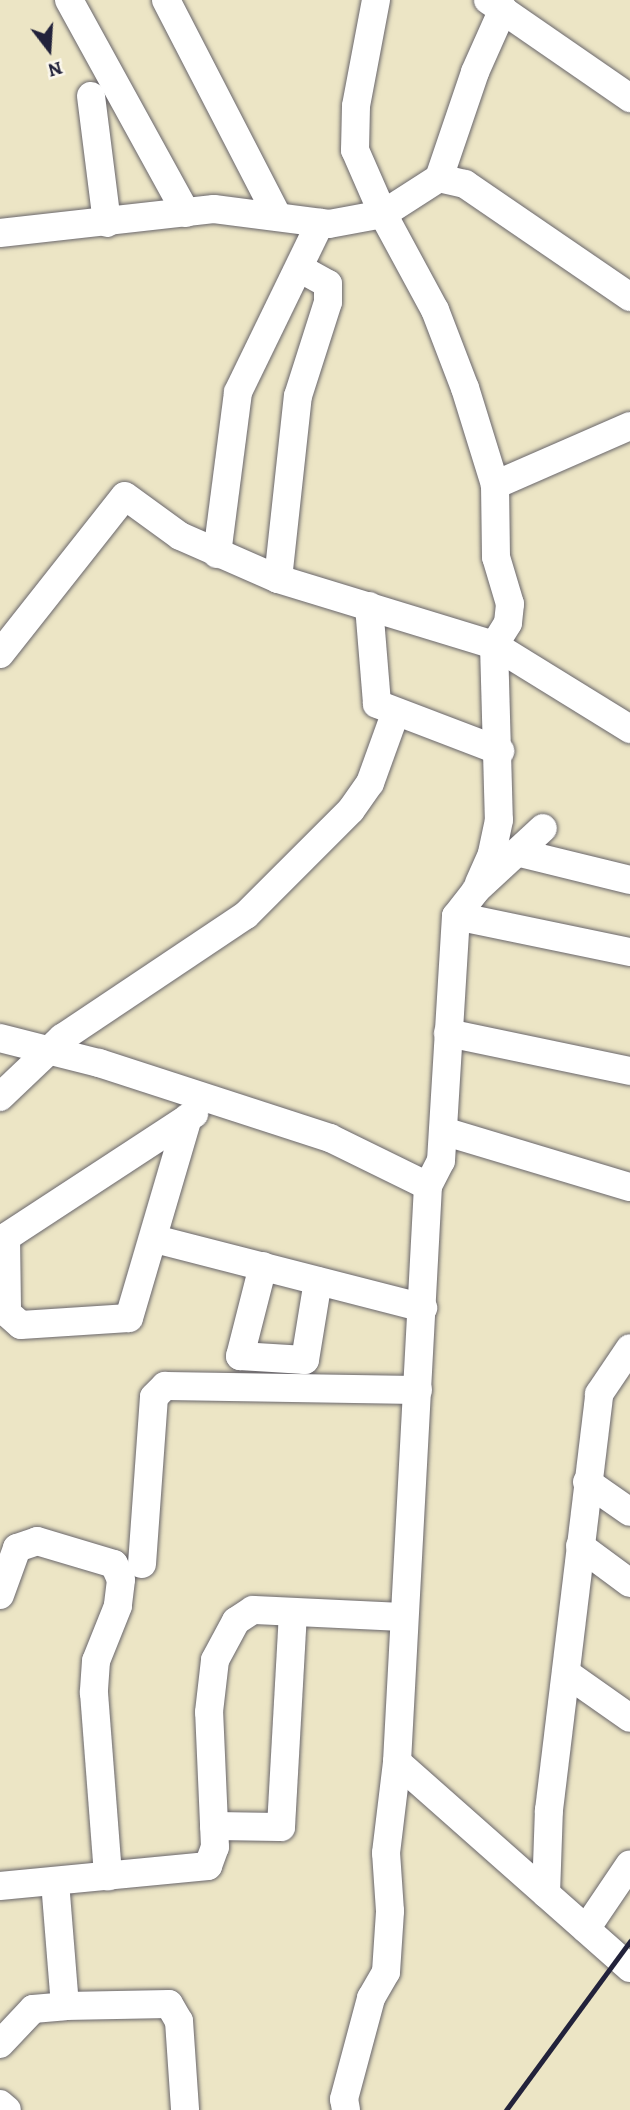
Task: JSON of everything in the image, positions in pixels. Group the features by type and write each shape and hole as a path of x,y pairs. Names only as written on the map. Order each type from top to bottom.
{"street":[{"path":"69,0 186,213"},
{"path":"166,0 278,217"},
{"path":"376,0 356,106 355,150 383,214 435,310 495,485 496,557 510,604 508,623 494,645 500,751 499,820 492,854 476,890"},
{"path":"0,233 214,209 320,223 383,214 439,178 496,5 630,98"},
{"path":"91,96 107,223"},
{"path":"439,178 464,184 630,297"},
{"path":"217,554 238,392 320,223"},
{"path":"278,579 298,396 328,302 328,284 299,268"},
{"path":"495,485 630,426"},
{"path":"0,654 125,496 180,536 278,579 494,645 630,729"},
{"path":"369,606 377,704 395,714 500,751"},
{"path":"0,1097 50,1053 62,1038 246,915 317,846 370,783 395,714"},
{"path":"346,2110 344,2099 371,1998 386,1972 390,1911 386,1853 397,1762 428,1186 441,1161 456,916 476,890 520,853 543,828"},
{"path":"520,853 630,880"},
{"path":"456,916 630,952"},
{"path":"448,1033 630,1071"},
{"path":"0,1038 50,1053 99,1063 330,1138 428,1186"},
{"path":"188,1118 155,1239 129,1318 21,1325 7,1313 3,1239 188,1118 213,1102"},
{"path":"443,1131 630,1187"},
{"path":"155,1239 423,1308"},
{"path":"263,1266 240,1356 305,1360 318,1281"},
{"path":"546,1894 549,1810 587,1482 600,1394 627,1359"},
{"path":"142,1564 154,1397 165,1387 418,1390"},
{"path":"587,1482 630,1512"},
{"path":"0,1595 17,1548 37,1541 114,1564 121,1580 118,1606 96,1661 94,1693 108,1876"},
{"path":"580,1546 630,1583"},
{"path":"1,1878 55,1881 208,1866 215,1847 209,1712 215,1660 236,1621 253,1610 404,1617"},
{"path":"214,1826 281,1827 293,1612"},
{"path":"566,1673 630,1718"},
{"path":"397,1762 630,1968"},
{"path":"586,1929 630,1864"},
{"path":"55,1881 65,2006"},
{"path":"0,2044 33,2009 169,2004 179,2021 185,2110"},
{"path":"0,2104 7,2110"}],"railway":[{"path":"506,2110 630,1941"}]}
